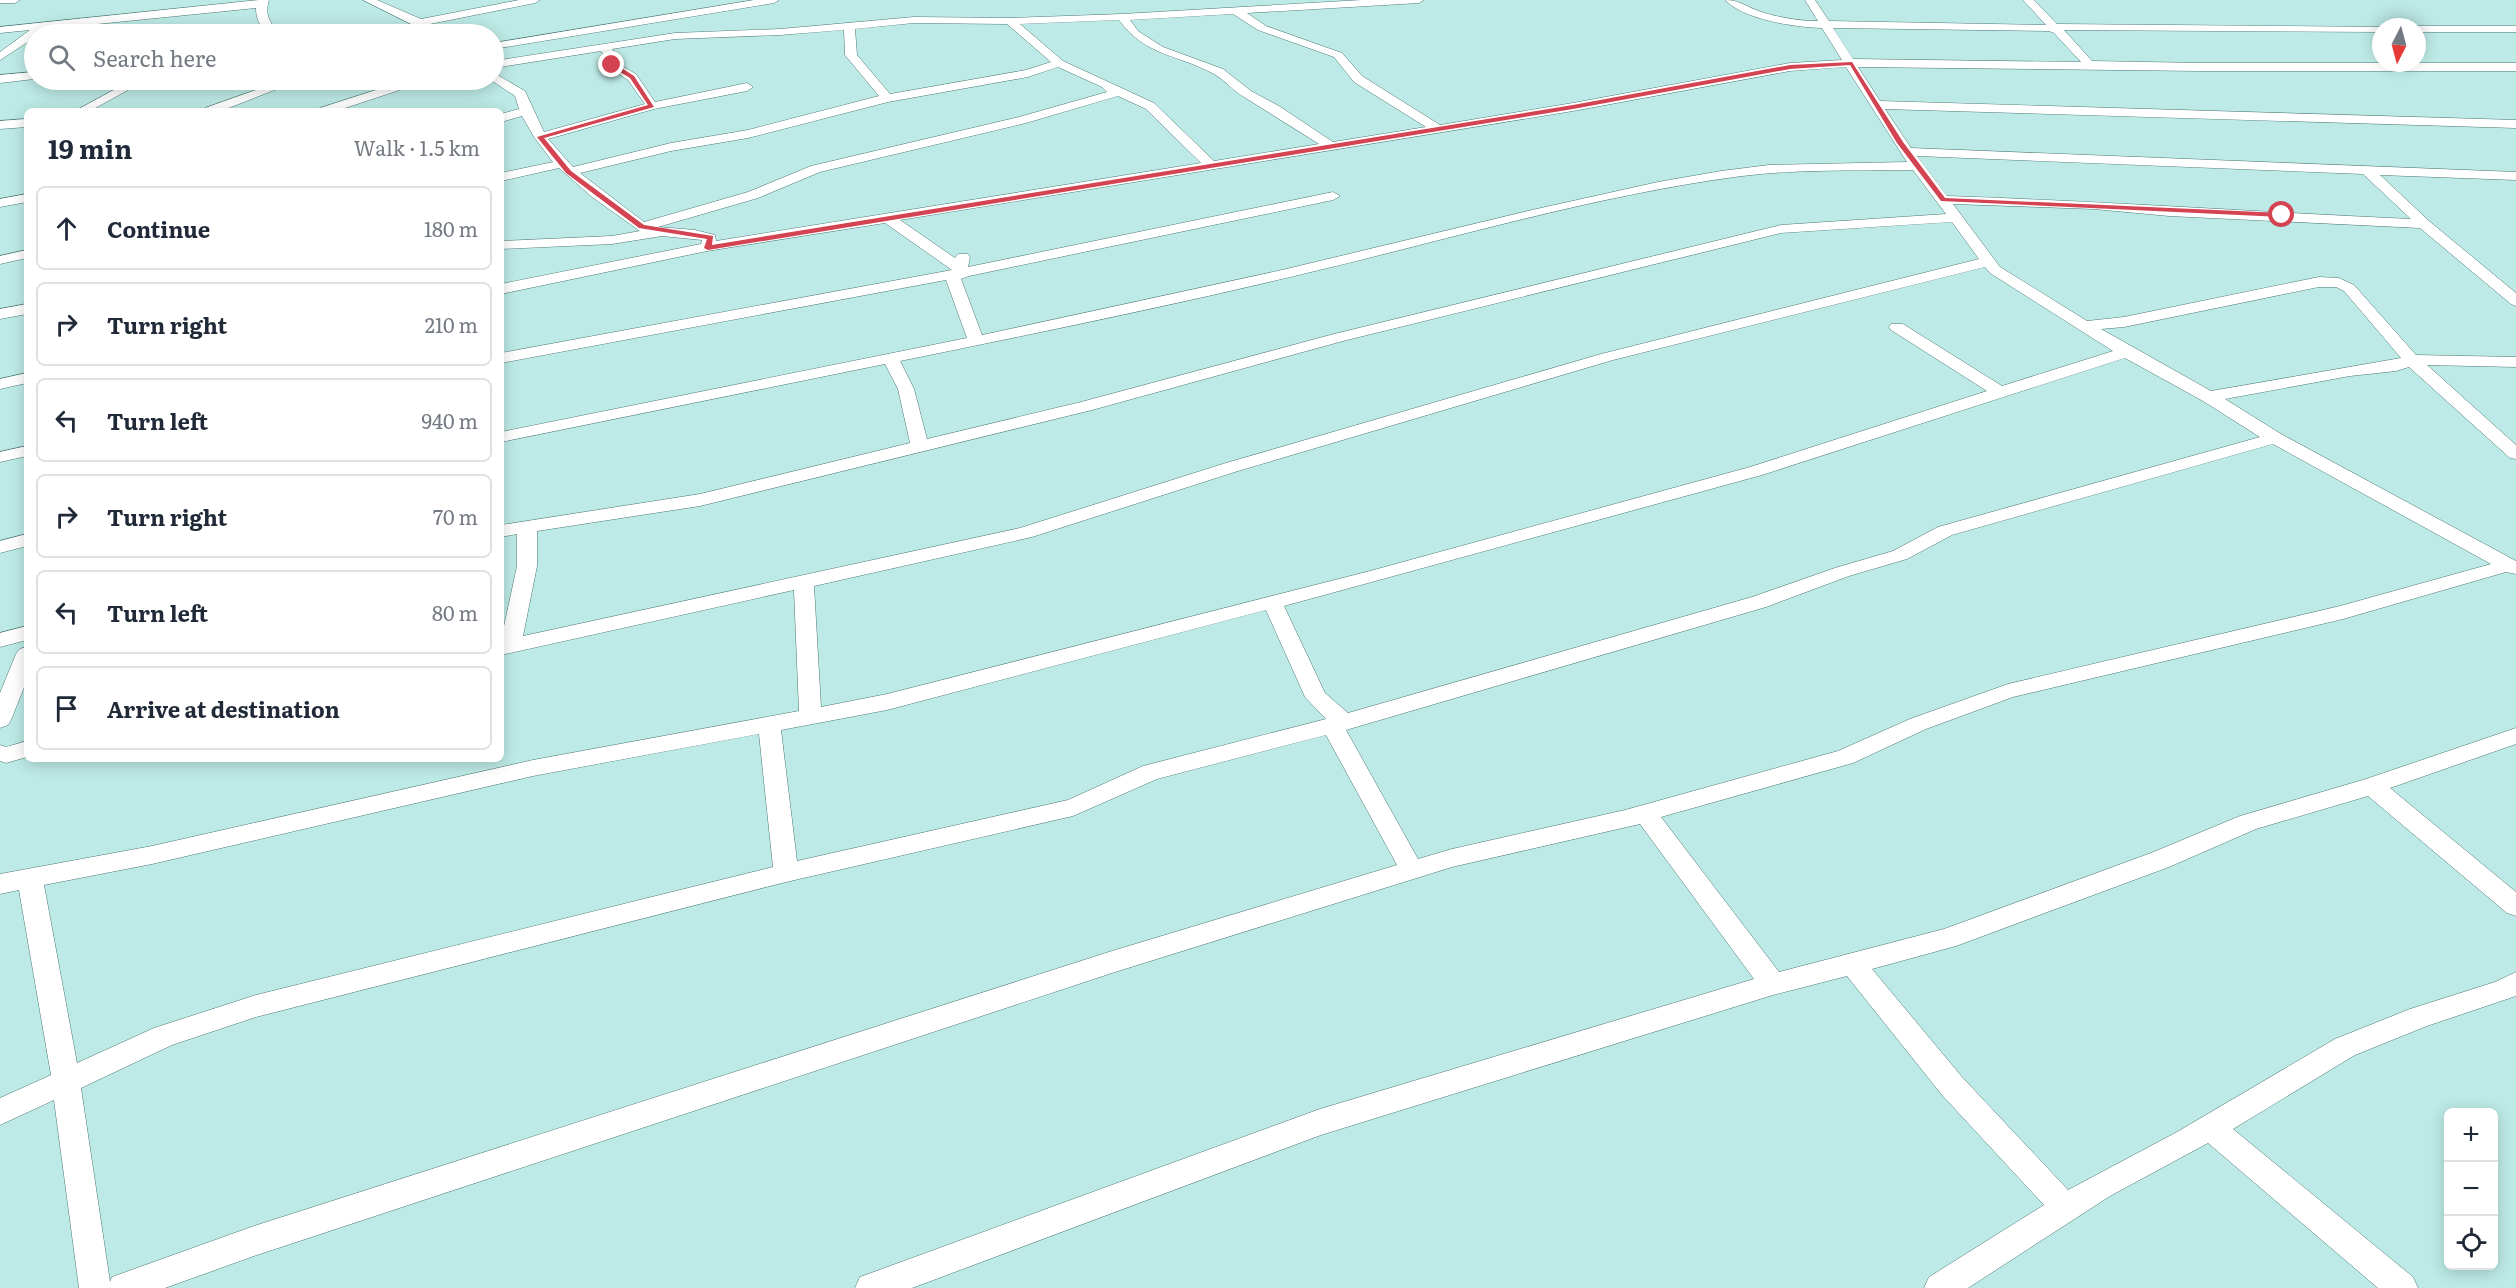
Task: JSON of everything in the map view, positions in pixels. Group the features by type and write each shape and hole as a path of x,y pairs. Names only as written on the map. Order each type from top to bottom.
{"street":[{"path":"0,0 15,0"},
{"path":"373,1 420,23 535,0"},
{"path":"504,44 774,0"},
{"path":"504,63 605,49 675,36 780,32 914,20 1010,21 1235,10 1264,4 1419,0"},
{"path":"1730,0 1754,13 1806,24 1826,25 2372,29"},
{"path":"1810,0 1907,152 1995,270 2126,352 2209,397 2275,438 2512,567"},
{"path":"2028,0 2089,64 2200,67 2516,67"},
{"path":"62,24 263,2 262,20 264,24"},
{"path":"1235,10 1262,28 1338,55 1358,79 1438,129"},
{"path":"1122,16 1134,33 1159,49 1219,72 1247,94 1275,109 1330,146"},
{"path":"1010,21 1059,63 1150,106 1212,167"},
{"path":"849,25 851,55 887,98"},
{"path":"0,30 24,28"},
{"path":"2426,29 2516,29"},
{"path":"0,57 24,40"},
{"path":"605,49 612,56 612,65 632,77 652,106"},
{"path":"504,177 564,168 748,134 887,98 1028,73 1059,63"},
{"path":"504,288 708,248 1212,167 1704,84 1790,67 1852,63 2091,66 2089,64"},
{"path":"0,79 24,77"},
{"path":"504,83 521,94 525,111 540,137 564,168 642,226 665,232 701,235 710,238 708,248"},
{"path":"540,137 652,106 747,87"},
{"path":"87,108 121,90"},
{"path":"217,108 267,90"},
{"path":"333,108 387,90"},
{"path":"642,226 753,195 816,169 1022,120 1107,96 1114,90"},
{"path":"1876,105 2516,124"},
{"path":"504,117 525,111"},
{"path":"0,125 24,123"},
{"path":"1907,152 2510,176 2516,185"},
{"path":"504,436 1220,289 1552,211 1721,176 1765,170 1917,166"},
{"path":"2368,171 2424,224 2516,302"},
{"path":"504,357 964,264 1333,196"},
{"path":"0,203 24,199"},
{"path":"1944,200 2094,205 2169,212 2424,224"},
{"path":"504,531 700,500 1086,406 1340,337 1781,229 1853,222 1957,217"},
{"path":"889,219 964,264"},
{"path":"504,245 612,240 665,232"},
{"path":"0,260 24,256"},
{"path":"527,527 527,566 505,647 1025,533 1232,467 1607,357 1988,262"},
{"path":"964,264 952,277 976,340"},
{"path":"2084,326 2124,322 2319,282 2339,283 2349,288 2411,360 2516,454"},
{"path":"0,314 24,310"},
{"path":"1897,327 2001,393"},
{"path":"0,884 152,855 533,768 887,702 1272,602 1756,471 2126,352"},
{"path":"890,358 906,389 920,447"},
{"path":"2209,397 2350,371 2396,366 2411,360 2516,363"},
{"path":"0,384 24,379"},
{"path":"0,1112 164,1036 256,1006 786,873 1073,807 1151,772 1224,755 1477,686 1759,602 1842,572 1900,555 1945,531 2275,438"},
{"path":"0,457 24,452"},
{"path":"0,547 24,541"},
{"path":"123,1288 254,1241 1078,973 1412,870 1452,858 1645,813 1845,757 1918,724 2008,691 2343,612 2512,567"},
{"path":"804,583 810,716"},
{"path":"1272,602 1316,697 1338,724 1412,870"},
{"path":"0,639 24,634"},
{"path":"0,720 24,661"},
{"path":"769,724 786,873"},
{"path":"871,1288 1320,1122 1773,984 1947,939 2160,860 2248,822 2372,786 2516,736"},
{"path":"0,753 6,754 24,750"},
{"path":"2372,786 2516,906"},
{"path":"1645,813 1773,984"},
{"path":"30,879 66,1082 94,1288"},
{"path":"1852,964 1952,1086 2066,1208"},
{"path":"1940,1288 2100,1186 2210,1128 2345,1047 2420,1017 2503,990 2516,983"},
{"path":"2210,1128 2402,1288"}],"route":[{"path":"612,65 632,77 652,106 540,137 560,164 569,172 642,226 649,230 701,235 710,238 708,248 1573,107 1790,67 1852,63 1900,143 1944,200 2094,205 2169,212 2282,215"}]}
